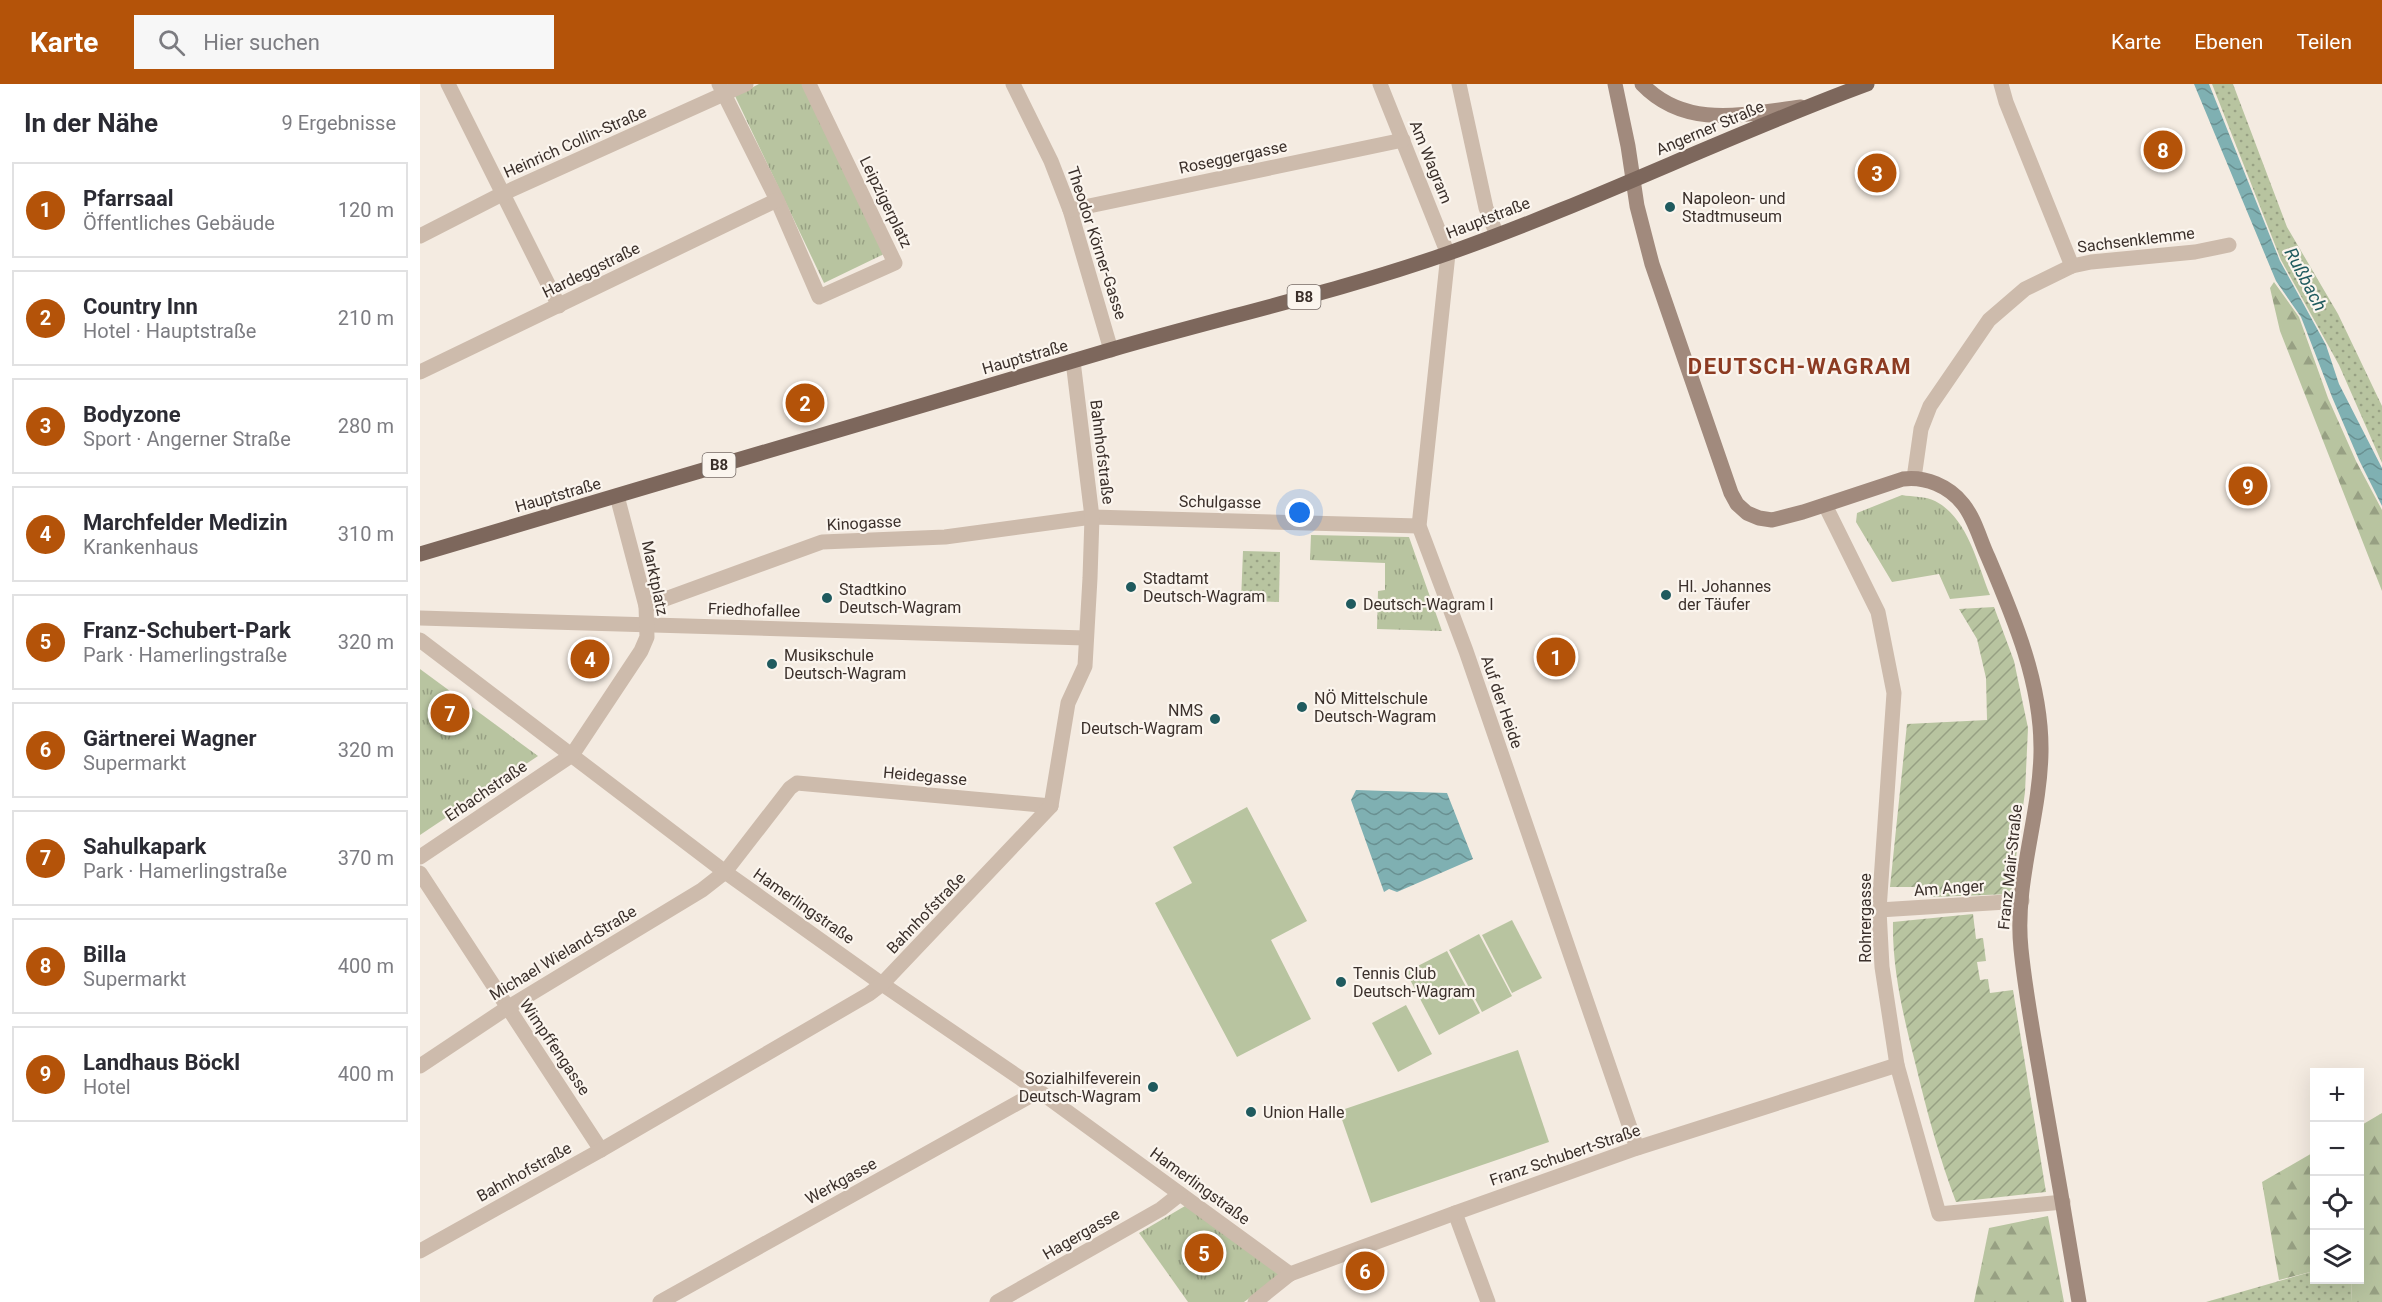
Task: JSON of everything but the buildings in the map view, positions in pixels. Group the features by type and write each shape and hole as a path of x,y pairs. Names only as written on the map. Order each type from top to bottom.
{"main road":[{"path":"1615,84 1634,179 1637,206 1652,264 1734,499 1742,509 1754,516 1772,520 1825,505 1891,482 1914,478"},
{"path":"1642,84 1666,104 1706,116 1735,115 1810,105"},
{"name":"Angerner Straße","path":"1634,179 1810,105 1867,84"},
{"name":"Hauptstraße","path":"420,554 1073,361 1448,254 1634,179"},
{"name":"Franz Mair-Straße","path":"1914,478 1941,486 1953,493 1968,512 2005,598 2027,659 2034,687 2041,752 2022,901 2020,946 2079,1302"}],"street":[{"path":"448,84 559,306"},
{"name":"Heinrich Collin-Straße","path":"420,236 502,194 722,89 746,84"},
{"name":"Leipzigerplatz","path":"777,200 819,297 895,263 809,84"},
{"name":"Am Wagram","path":"1380,84 1448,254"},
{"path":"1459,84 1486,208 1497,235"},
{"path":"1994,84 2006,102 2072,266"},
{"name":"Theodor Körner-Gasse","path":"1016,85 1051,161 1070,210 1111,350"},
{"path":"722,89 777,200"},
{"name":"Roseggergasse","path":"1070,210 1403,140"},
{"name":"Hardeggstraße","path":"420,372 777,200"},
{"name":"Sachsenklemme","path":"1914,478 1921,429 1930,406 1989,320 2025,289 2072,266 2229,246"},
{"name":"Auf der Heide","path":"1448,254 1419,526 1469,663 1637,1148"},
{"name":"Bahnhofstraße","path":"420,1251 601,1150 869,994 882,984 1052,806 1068,703 1085,666 1092,517 1073,361"},
{"name":"Marktplatz","path":"572,755 641,651 647,637 646,606 617,496"},
{"name":"Rohrergasse","path":"1825,505 1878,612 1894,693 1879,910 1882,967 1897,1065 1939,1214 2063,1202"},
{"name":"Schulgasse","path":"1092,517 1419,526"},
{"name":"Kinogasse","path":"646,606 822,542 945,537 1092,517"},
{"name":"Friedhofallee","path":"420,618 1086,638"},
{"name":"Hamerlingstraße","path":"420,640 725,872 882,984 1039,1091 1290,1274"},
{"name":"Erbachstraße","path":"420,857 572,755"},
{"name":"Heidegasse","path":"794,784 800,782 1052,806"},
{"name":"Michael Wieland-Straße","path":"420,1066 507,1008 702,890 725,872 794,784"},
{"name":"Wimpffengasse","path":"420,873 601,1150"},
{"name":"Am Anger","path":"1879,910 2022,901"},
{"name":"Franz Schubert-Straße","path":"1255,1302 1290,1274 1455,1213 1637,1148 1897,1065"},
{"name":"Werkgasse","path":"660,1302 1039,1091"},
{"name":"Hagergasse","path":"997,1302 1161,1209 1180,1194"},
{"path":"1455,1213 1488,1302"}],"green space":[{"path":"759,84 803,84 884,254 824,283 735,96"},
{"path":"2212,84 2233,84 2287,227 2338,314 2382,406 2382,463 2339,365 2281,260"},
{"path":"2274,282 2299,317 2328,398 2356,461 2382,510 2382,591 2280,331 2270,288"},
{"path":"1902,495 1931,499 1956,518 1970,542 1990,595 1950,599 1939,574 1892,582 1856,522 1857,513"},
{"path":"1311,535 1409,537 1442,631 1377,629 1378,591 1385,590 1385,563 1310,560"},
{"path":"1243,551 1280,552 1279,602 1241,601"},
{"path":"1994,607 2014,661 2028,728 2025,792 2011,894 1933,897 1933,887 1890,887 1907,724 1987,720 1986,678 1977,639 1959,609"},
{"path":"420,669 538,756 420,835"},
{"path":"1247,807 1307,921 1271,940 1311,1019 1237,1057 1155,903 1192,883 1173,847"},
{"path":"1973,914 1976,939 1983,938 1986,961 1977,962 1980,980 1988,979 1990,993 2013,990 2046,1192 1956,1202 1924,1100 1907,1030 1894,958 1893,922"},
{"path":"1512,920 1542,978 1512,993 1482,935"},
{"path":"1479,934 1512,996 1482,1012 1449,950"},
{"path":"1447,951 1480,1013 1439,1035 1406,972"},
{"path":"1406,1005 1432,1054 1398,1072 1372,1023"},
{"path":"1518,1050 1549,1142 1371,1203 1339,1111"},
{"path":"2382,1113 2382,1302 2351,1302 2352,1284 2364,1284 2364,1124"},
{"path":"2310,1154 2310,1272 2279,1280 2262,1182"},
{"path":"1185,1206 1284,1273 1244,1302 1188,1302 1139,1233"},
{"path":"2048,1216 2064,1302 1974,1302 1989,1228"},
{"path":"2310,1272 2310,1284 2352,1284 2351,1302 2206,1302"}],"water":[{"path":"2194,84 2209,84 2280,261 2326,345 2339,384 2382,468 2382,506 2332,397 2301,317 2276,281"},
{"path":"1356,790 1447,793 1473,859 1397,892 1389,889 1384,892 1351,800"}],"place":[{"name":"Billa","path":"2163,150"},
{"name":"Bodyzone","path":"1877,173"},
{"name":"Napoleon- und Stadtmuseum","path":"1670,207"},
{"name":"Country Inn","path":"805,403"},
{"name":"Landhaus Böckl","path":"2248,486"},
{"name":"Stadtamt Deutsch-Wagram","path":"1131,587"},
{"name":"Hl. Johannes der Täufer","path":"1666,595"},
{"name":"Stadtkino Deutsch-Wagram","path":"827,598"},
{"name":"Deutsch-Wagram I","path":"1351,604"},
{"name":"Pfarrsaal","path":"1556,657"},
{"name":"Marchfelder Medizin","path":"590,659"},
{"name":"Musikschule Deutsch-Wagram","path":"772,664"},
{"name":"NÖ Mittelschule Deutsch-Wagram","path":"1302,707"},
{"name":"Sahulkapark","path":"450,713"},
{"name":"NMS Deutsch-Wagram","path":"1215,719"},
{"name":"Tennis Club Deutsch-Wagram","path":"1341,982"},
{"name":"Sozialhilfeverein Deutsch-Wagram","path":"1153,1087"},
{"name":"Union Halle","path":"1251,1112"},
{"name":"Franz-Schubert-Park","path":"1204,1253"},
{"name":"Gärtnerei Wagner","path":"1365,1271"}],"district":[{"name":"DEUTSCH-WAGRAM","path":"1800,366"}],"water label":[{"name":"Rußbach","path":"2306,279"}]}
